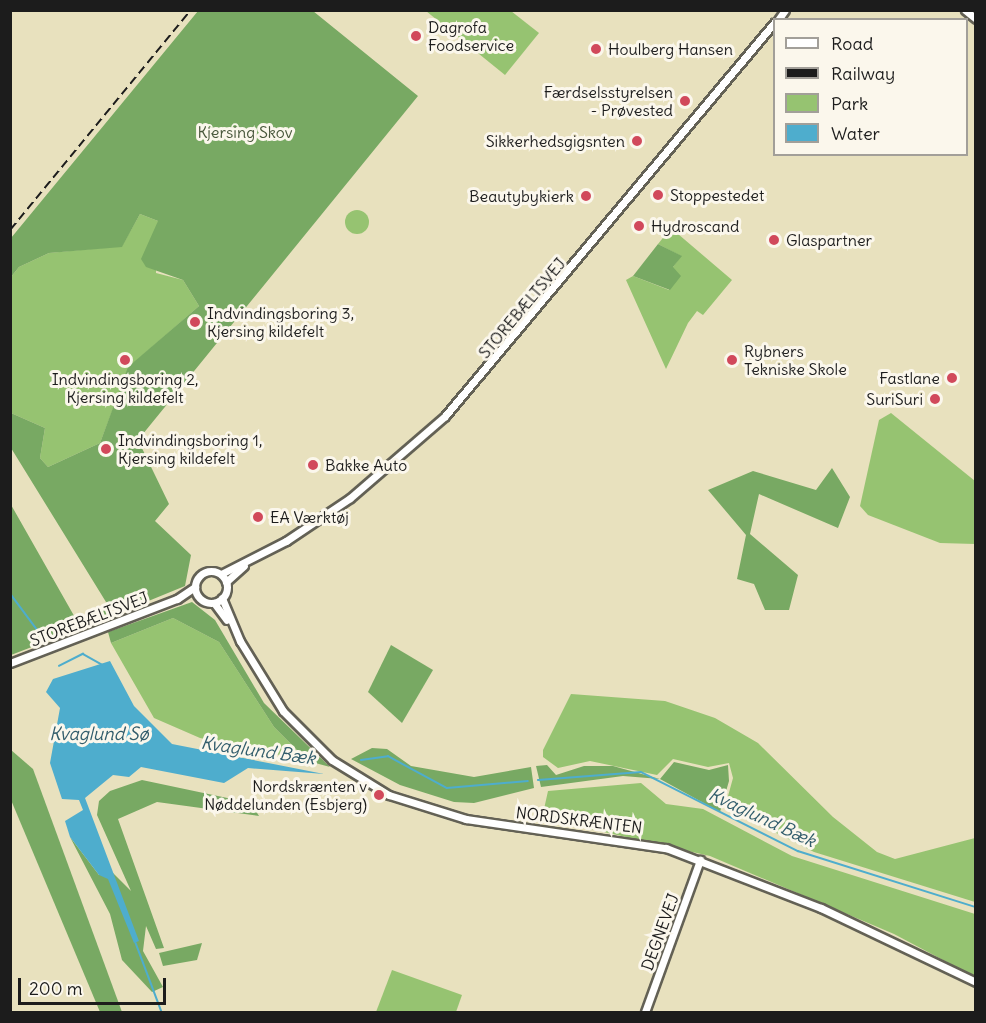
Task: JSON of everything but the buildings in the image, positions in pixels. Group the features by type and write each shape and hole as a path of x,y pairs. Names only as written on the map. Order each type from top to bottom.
{"street":[{"path":"965,10 975,19"},
{"name":"STOREBÆLTSVEJ","path":"226,582 246,564 350,498 445,416 773,24"},
{"name":"STOREBÆLTSVEJ","path":"220,574 246,564"},
{"path":"201,574 220,574 226,582 222,598 214,603 198,596 195,587 201,574"},
{"name":"STOREBÆLTSVEJ","path":"10,663 177,599 195,587"},
{"name":"STOREBÆLTSVEJ","path":"177,599 198,596"},
{"name":"NORDSKRÆNTEN","path":"222,598 232,627"},
{"name":"NORDSKRÆNTEN","path":"214,603 232,627 265,686 301,732 341,767 389,795 450,816 632,839 700,860 854,922 975,982"},
{"name":"DEGNEVEJ","path":"645,1012 700,860"}],"green space":[{"name":"Kjersing Skov","path":"198,11 313,11 418,96 138,440 169,504 155,521 191,555 185,586 124,611 106,602 11,448 11,413 45,428 40,458 48,467 100,443 128,367 199,306 183,280 146,267 141,259 158,221 140,214 122,247 49,253 19,267 11,277 11,238"},
{"path":"426,11 511,11 539,33 505,75"},
{"path":"357,210 362,211 368,217 368,227 362,233 357,234 352,233 346,227 345,222 346,217 352,211"},
{"path":"140,214 158,221 156,273 183,280 199,306 129,367 100,443 48,467 40,458 45,428 11,413 11,277 19,267 49,253 122,246"},
{"path":"671,228 732,280 703,315 697,311 688,323 666,369 626,280 633,276 669,290 673,267 681,256 658,244"},
{"path":"658,244 682,256 673,267 681,276 670,290 633,276"},
{"path":"891,413 975,481 975,544 940,543 868,515 860,506 879,420"},
{"path":"832,468 850,497 838,528 759,494 750,534 798,575 789,610 765,610 754,584 737,579 746,535 708,490 753,471 816,490"},
{"path":"10,503 77,621 107,608 115,615 11,655"},
{"path":"192,602 215,620 264,703 330,767 308,761 274,727 219,642 173,618 111,643 108,632"},
{"path":"173,618 219,642 274,727 308,761 200,738 154,718 111,643"},
{"path":"391,645 433,670 402,723 368,692"},
{"path":"571,694 665,701 715,718 758,743 833,817 877,852 895,859 975,838 975,902 814,852 725,807 733,778 729,763 708,767 673,759 657,775 590,761 558,768 543,757 543,750"},
{"path":"372,748 387,749 411,766 474,777 531,767 534,788 474,803 454,802 400,785 351,759"},
{"path":"11,750 33,769 122,1012 100,1012 11,800"},
{"path":"674,762 709,770 728,765 729,781 720,812 660,779"},
{"path":"547,765 556,775 584,766 613,766 660,779 623,776 541,787 536,766"},
{"path":"142,780 251,803 259,816 157,802 118,819 164,948 156,949 146,926 143,951 163,987 152,992 122,960 110,914 70,837 99,875 113,873 131,891 97,815 99,801 110,791"},
{"path":"641,783 666,804 703,809 792,856 975,914 975,977 894,934 710,856 542,818 548,791"},
{"path":"202,943 197,960 163,966 159,953"},
{"path":"392,970 462,995 456,1012 376,1012"}],"water":[{"name":"Kvaglund Sø","path":"110,661 134,706 172,744 324,774 248,768 224,783 141,767 129,777 113,775 85,798 139,941 134,943 108,879 99,875 70,837 65,821 83,810 79,800 62,799 50,763 60,708 46,692 53,679"}],"waterway":[{"path":"10,593 39,632"},
{"path":"59,666 83,654 105,666"},
{"name":"Kvaglund Bæk","path":"361,760 388,756 447,788 528,781"},
{"name":"Kvaglund Bæk","path":"538,780 641,772 798,851 976,907"},
{"path":"136,943 162,1012"}],"railway":[{"path":"10,230 191,10"}],"place":[{"name":"Dagrofa Foodservice","path":"416,36"},
{"name":"Houlberg Hansen","path":"596,49"},
{"name":"Færdselsstyrelsen - Prøvested","path":"685,101"},
{"name":"Sikkerhedsgigsnten","path":"637,141"},
{"name":"Stoppestedet","path":"658,195"},
{"name":"Beautybykierk","path":"586,196"},
{"name":"Hydroscand","path":"639,226"},
{"name":"Glaspartner","path":"774,240"},
{"name":"Indvindingsboring 3, Kjersing kildefelt","path":"195,322"},
{"name":"Indvindingsboring 2, Kjersing kildefelt","path":"125,360"},
{"name":"Rybners Tekniske Skole","path":"732,360"},
{"name":"Fastlane","path":"952,378"},
{"name":"SuriSuri","path":"935,399"},
{"name":"Indvindingsboring 1, Kjersing kildefelt","path":"106,449"},
{"name":"Bakke Auto","path":"313,465"},
{"name":"EA Værktøj","path":"258,517"},
{"name":"Nordskrænten v Nøddelunden (Esbjerg)","path":"379,795"}]}
